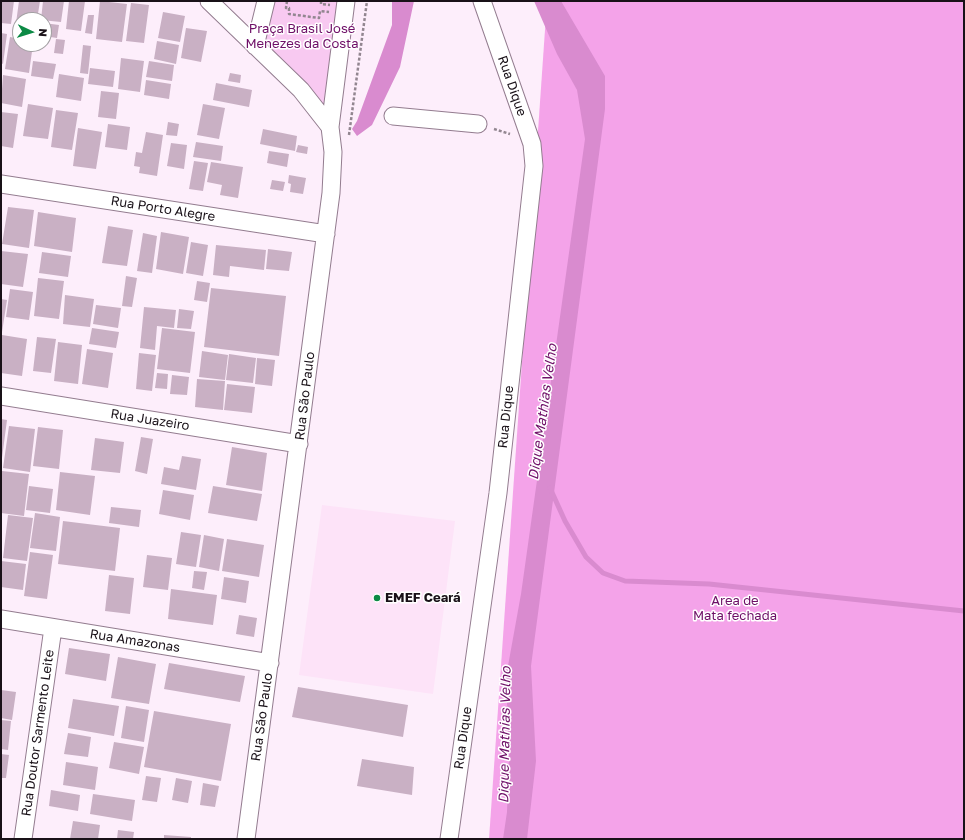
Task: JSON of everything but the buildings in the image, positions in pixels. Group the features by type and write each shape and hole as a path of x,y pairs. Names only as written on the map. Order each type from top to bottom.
{"street":[{"path":"209,1 301,90 330,127"},
{"path":"255,46 266,1"},
{"name":"Rua São Paulo","path":"246,839 334,172 330,127 346,1"},
{"name":"Rua Dique","path":"449,839 498,493 534,166 532,144 482,1"},
{"path":"393,116 478,124"},
{"name":"Rua Porto Alegre","path":"1,184 326,234"},
{"name":"Rua Juazeiro","path":"1,396 299,444"},
{"name":"Rua Amazonas","path":"1,619 270,663"},
{"name":"Rua Doutor Sarmento Leite","path":"24,839 53,628"}],"path":[{"path":"287,1 286,8 289,8 288,14 319,18 320,11 331,12"},
{"path":"349,139 367,1"},
{"path":"478,124 513,135 532,144"}],"shaded area":[{"path":"392,1 414,1 400,67 372,125 357,136 352,129 357,121 392,25"},
{"name":"Dique Mathias Velho","path":"534,1 561,1 605,76 605,109 531,666 536,761 527,839 503,839 507,812 509,754 506,677 521,594 585,139 577,90 557,54"},
{"name":"EMEF Ceará","path":"322,505 455,521 433,694 299,675"}],"green space":[{"name":"Praça Brasil José Menezes da Costa","path":"269,1 343,1 328,117 258,45"},
{"name":"Area de Mata fechada","path":"547,1 964,1 964,839 489,839"}],"waterway":[{"path":"550,488 565,521 586,557 603,573 625,581 709,584 964,611"}],"place":[{"name":"EMEF Ceará","path":"377,598"}]}
